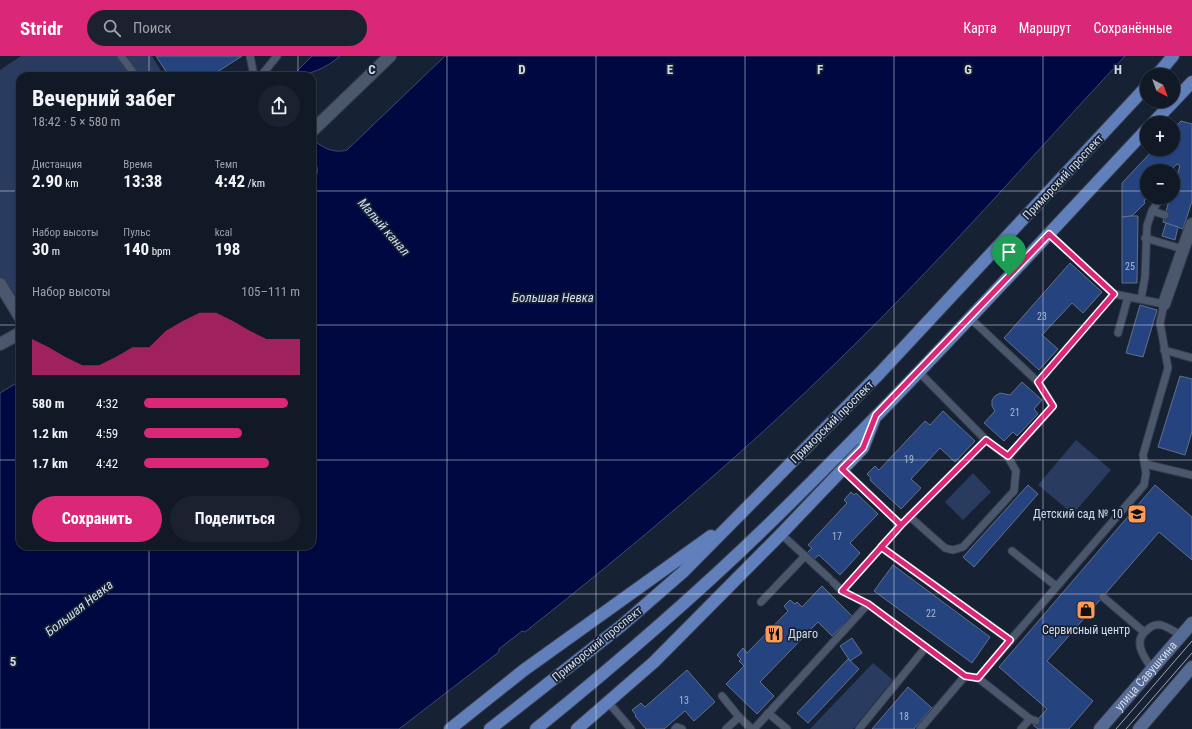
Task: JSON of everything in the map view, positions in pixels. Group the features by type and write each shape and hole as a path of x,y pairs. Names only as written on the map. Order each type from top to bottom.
{"main road":[{"path":"1163,68 1174,56"},
{"path":"1160,116 1192,82"},
{"name":"Приморский проспект","path":"490,729 621,626 683,572 879,374 1140,94"},
{"name":"Приморский проспект","path":"536,729 637,644 762,530 970,318 1140,137"},
{"path":"577,729 654,662 781,534 863,448 876,415"},
{"path":"450,729 524,670 741,514"},
{"name":"улица Савушкина","path":"1100,729 1192,623"},
{"path":"1139,729 1192,667"}],"street":[{"path":"316,128 390,56"},
{"path":"1164,304 1183,249 1190,223"},
{"path":"0,284 16,310"},
{"path":"0,344 16,335"}],"lane":[{"path":"121,56 133,72"},
{"path":"250,56 253,72"},
{"path":"264,72 277,56"},
{"path":"1141,299 1145,277 1145,238 1147,226 1157,204"},
{"path":"1152,212 1165,215"},
{"path":"978,678 1144,485 1146,473 1143,455 1168,368 1160,322 1164,304 1114,294 1049,234"},
{"path":"1145,238 1183,249"},
{"path":"1038,382 1114,294"},
{"path":"1118,333 1128,297"},
{"path":"970,318 1038,382 1053,406 1008,456"},
{"path":"1164,350 1192,358"},
{"path":"909,516 945,548 953,550 963,547 1014,491 1016,471 1008,456 986,440 918,371"},
{"path":"842,591 909,516 986,440"},
{"path":"1145,464 1192,475"},
{"path":"842,469 901,525"},
{"path":"781,534 842,591 868,604 965,676 978,678 1033,720 1021,729"},
{"path":"881,547 1010,640"},
{"path":"1012,551 1056,586"},
{"path":"761,602 805,556"},
{"path":"1071,569 1077,575"},
{"path":"1102,597 1144,632"},
{"path":"722,696 739,717 753,729 868,604"},
{"path":"1152,669 1144,657 1140,647 1140,639 1144,632 1151,626 1160,625 1181,635"},
{"path":"859,729 926,647"},
{"path":"920,729 965,676"},
{"path":"608,702 631,729"},
{"path":"768,713 787,729"},
{"path":"726,729 739,717"},
{"path":"675,729 677,727 682,729"}],"shaded area":[{"path":"21,56 152,56 162,72 16,72 16,300 0,285 0,70"},
{"path":"1076,440 1111,470 1073,514 1038,485"},
{"path":"973,473 991,492 963,520 945,502"},
{"path":"873,663 893,680 853,729 810,729"}],"water":[{"path":"312,56 340,56 330,64 318,70 312,72 296,72"},
{"name":"Большая Невка","path":"445,56 1125,56 914,285 878,322 765,430 686,500 606,567 525,632 522,631 499,649 499,652 399,729 0,729 0,393 16,383 16,550 316,550 316,141 328,149 337,151 347,150"}],"building":[{"path":"156,56 242,56 217,72 166,72"},
{"path":"1180,122 1192,124 1192,201 1183,229 1163,222 1168,204 1180,204 1180,164 1140,164 1140,204 1144,204 1132,216 1122,217 1122,183 1147,156 1180,156"},
{"path":"1138,216 1137,283 1122,283 1122,217"},
{"path":"1166,223 1178,227 1175,240 1162,236"},
{"path":"1070,263 1102,292 1083,313 1072,303 1042,335 1058,349 1039,370 1004,338"},
{"path":"1140,305 1157,310 1143,357 1126,353"},
{"path":"1180,376 1192,379 1192,432 1185,455 1158,447"},
{"path":"1022,382 1042,400 1034,409 1038,414 1017,436 1013,432 1004,441 984,423 995,411 992,406 992,400 995,396 1000,393 1010,395"},
{"path":"943,411 975,441 955,462 940,448 911,479 921,488 901,509 870,480 871,478 867,474 875,466 879,470 925,421 930,425"},
{"path":"1028,485 1038,494 974,567 963,557"},
{"path":"1155,485 1192,517 1192,560 1159,532 1047,661 1093,701 1069,729 1038,729 1033,725 1047,709 999,667"},
{"path":"851,492 854,495 856,493 878,514 850,543 860,553 840,575 819,555 814,559 807,553 812,548 808,545 847,503 844,500"},
{"path":"893,565 990,637 972,663 874,591"},
{"path":"822,586 852,616 832,636 818,622 760,682 774,696 757,714 726,684 744,666 739,661 741,659 737,655 743,648 747,653 788,611 784,606 790,600 795,604 797,602 802,607"},
{"path":"852,638 862,653 850,661 840,646"},
{"path":"848,659 859,669 808,723 797,713"},
{"path":"687,670 715,702 694,721 685,711 664,729 646,729 632,710 641,703 645,707"},
{"path":"908,687 932,708 914,729 872,729"}],"tram line":[{"path":"1116,729 1192,641"},
{"path":"1126,729 1192,653"}],"place":[{"name":"Детский сад № 10","path":"1137,514"},
{"name":"Сервисный центр","path":"1086,610"},
{"name":"Драго","path":"774,634"}],"route":[{"path":"1009,276 876,415 863,448 842,469 901,525 881,547 1010,640 978,678 965,676 868,604 842,591 881,547 901,525 986,440 1008,456 1053,406 1038,382 1114,294 1049,234 1009,276"}],"water label":[{"name":"Малый канал","path":"384,227"}]}
